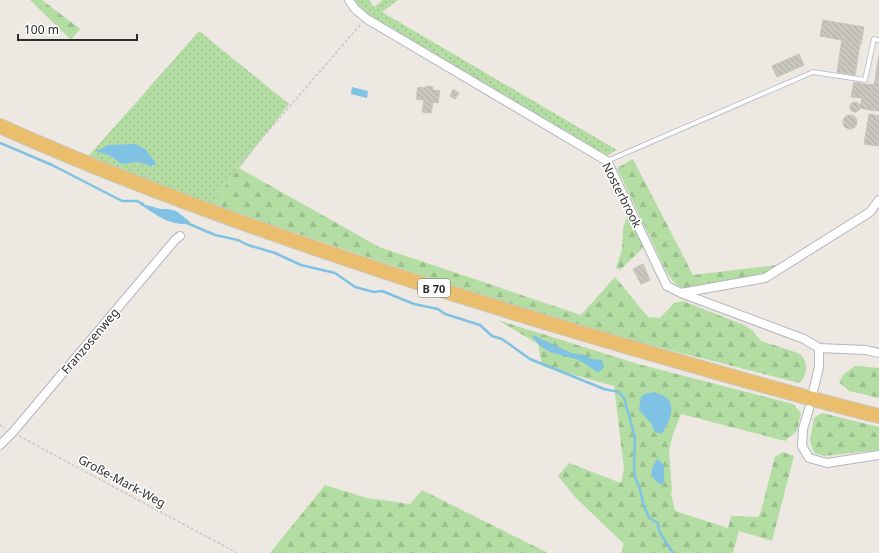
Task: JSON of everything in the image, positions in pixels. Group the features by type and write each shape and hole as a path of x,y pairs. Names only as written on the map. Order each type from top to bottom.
{"highway":[{"name":"B 70","path":"0,126 101,170 203,209 324,252 577,332 820,401 879,416"}],"street":[{"name":"Nosterbrook","path":"349,0 355,9 366,18 607,161 667,286 681,293 804,339 819,348"},
{"path":"681,293 765,278 870,212 879,200"},
{"name":"Franzosenweg","path":"0,445 13,432 175,240 180,236"},
{"path":"813,392 819,366 819,348 866,350 879,353"},
{"path":"809,409 803,429 802,446 809,458 827,463 879,455"}],"lane":[{"path":"607,161 812,72 866,80 874,39 879,40"}],"path":[{"path":"237,167 366,18"},
{"name":"Große-Mark-Weg","path":"0,425 237,553"},
{"path":"480,553 516,553"}],"green space":[{"path":"30,0 42,0 80,29 71,40"},
{"path":"354,0 369,0 374,7 383,0 398,0 382,12 617,150 606,156 370,17 359,8"},
{"path":"199,31 289,104 211,204 86,159"},
{"path":"633,159 693,275 776,265 766,273 688,291 677,285 665,269 617,168"},
{"path":"239,168 379,247 581,315 615,277 648,317 660,318 674,303 683,301 744,325 752,330 761,341 798,353 802,356 806,363 806,372 799,383 571,325 472,293 211,204"},
{"path":"629,211 645,246 620,270 616,268 622,249 623,228"},
{"path":"498,320 638,364 793,404 801,413 797,431 785,441 681,414 672,437 669,452 671,493 675,511 728,528 731,516 758,517 761,511 775,457 783,452 794,456 772,541 739,531 733,553 621,553 624,544 576,498 558,476 569,463 621,483 624,469 614,386 542,366 538,344"},
{"path":"855,366 879,368 879,398 849,391 839,382 844,374"},
{"path":"822,413 879,427 879,450 824,456 814,453 810,441 814,418"},
{"path":"325,485 367,498 410,504 422,490 548,553 270,553"}],"water":[{"path":"352,87 368,91 367,98 351,94"},
{"path":"135,144 145,149 156,163 155,165 151,166 138,162 122,164 109,155 96,151 96,149 99,150 108,145"},
{"path":"138,203 176,211 190,223 183,224 169,221 156,215"},
{"path":"533,335 571,353 584,355 592,359 602,360 604,367 597,372 578,360 547,350 537,342 532,336"},
{"path":"654,392 667,398 671,407 670,417 661,434 655,432 651,423 639,410 641,397 645,394"},
{"path":"658,459 664,466 664,482 661,485 651,473 656,460"}],"building":[{"path":"823,20 864,27 861,44 820,36"},
{"path":"842,40 860,44 855,75 837,72"},
{"path":"799,54 804,65 777,77 772,66"},
{"path":"879,55 879,80 875,79"},
{"path":"875,80 879,80 879,111 870,110"},
{"path":"854,82 864,84 861,98 851,97"},
{"path":"864,84 874,85 873,92 863,91"},
{"path":"426,86 433,87 433,90 440,91 438,103 433,102 431,113 422,112 424,100 416,99 418,87 425,88"},
{"path":"453,89 459,93 455,99 450,96"},
{"path":"863,91 873,92 870,110 860,108"},
{"path":"853,102 857,102 859,103 859,111 853,112 850,109 850,105"},
{"path":"869,114 879,116 879,146 864,144"},
{"path":"847,115 853,115 857,119 857,125 853,129 847,129 843,125 843,119"},
{"path":"643,264 650,280 641,284 633,269"}],"waterway":[{"path":"0,143 52,165 122,201 137,201 143,204"},
{"path":"187,223 215,235 238,240 248,245 275,253 301,265 335,273 355,287 374,292 382,291 414,304 438,309 445,314 480,325 492,336 502,339 530,359 604,389 619,392 624,398 635,438 635,477 640,489 643,503 649,518 658,523 659,531 673,553"}]}
